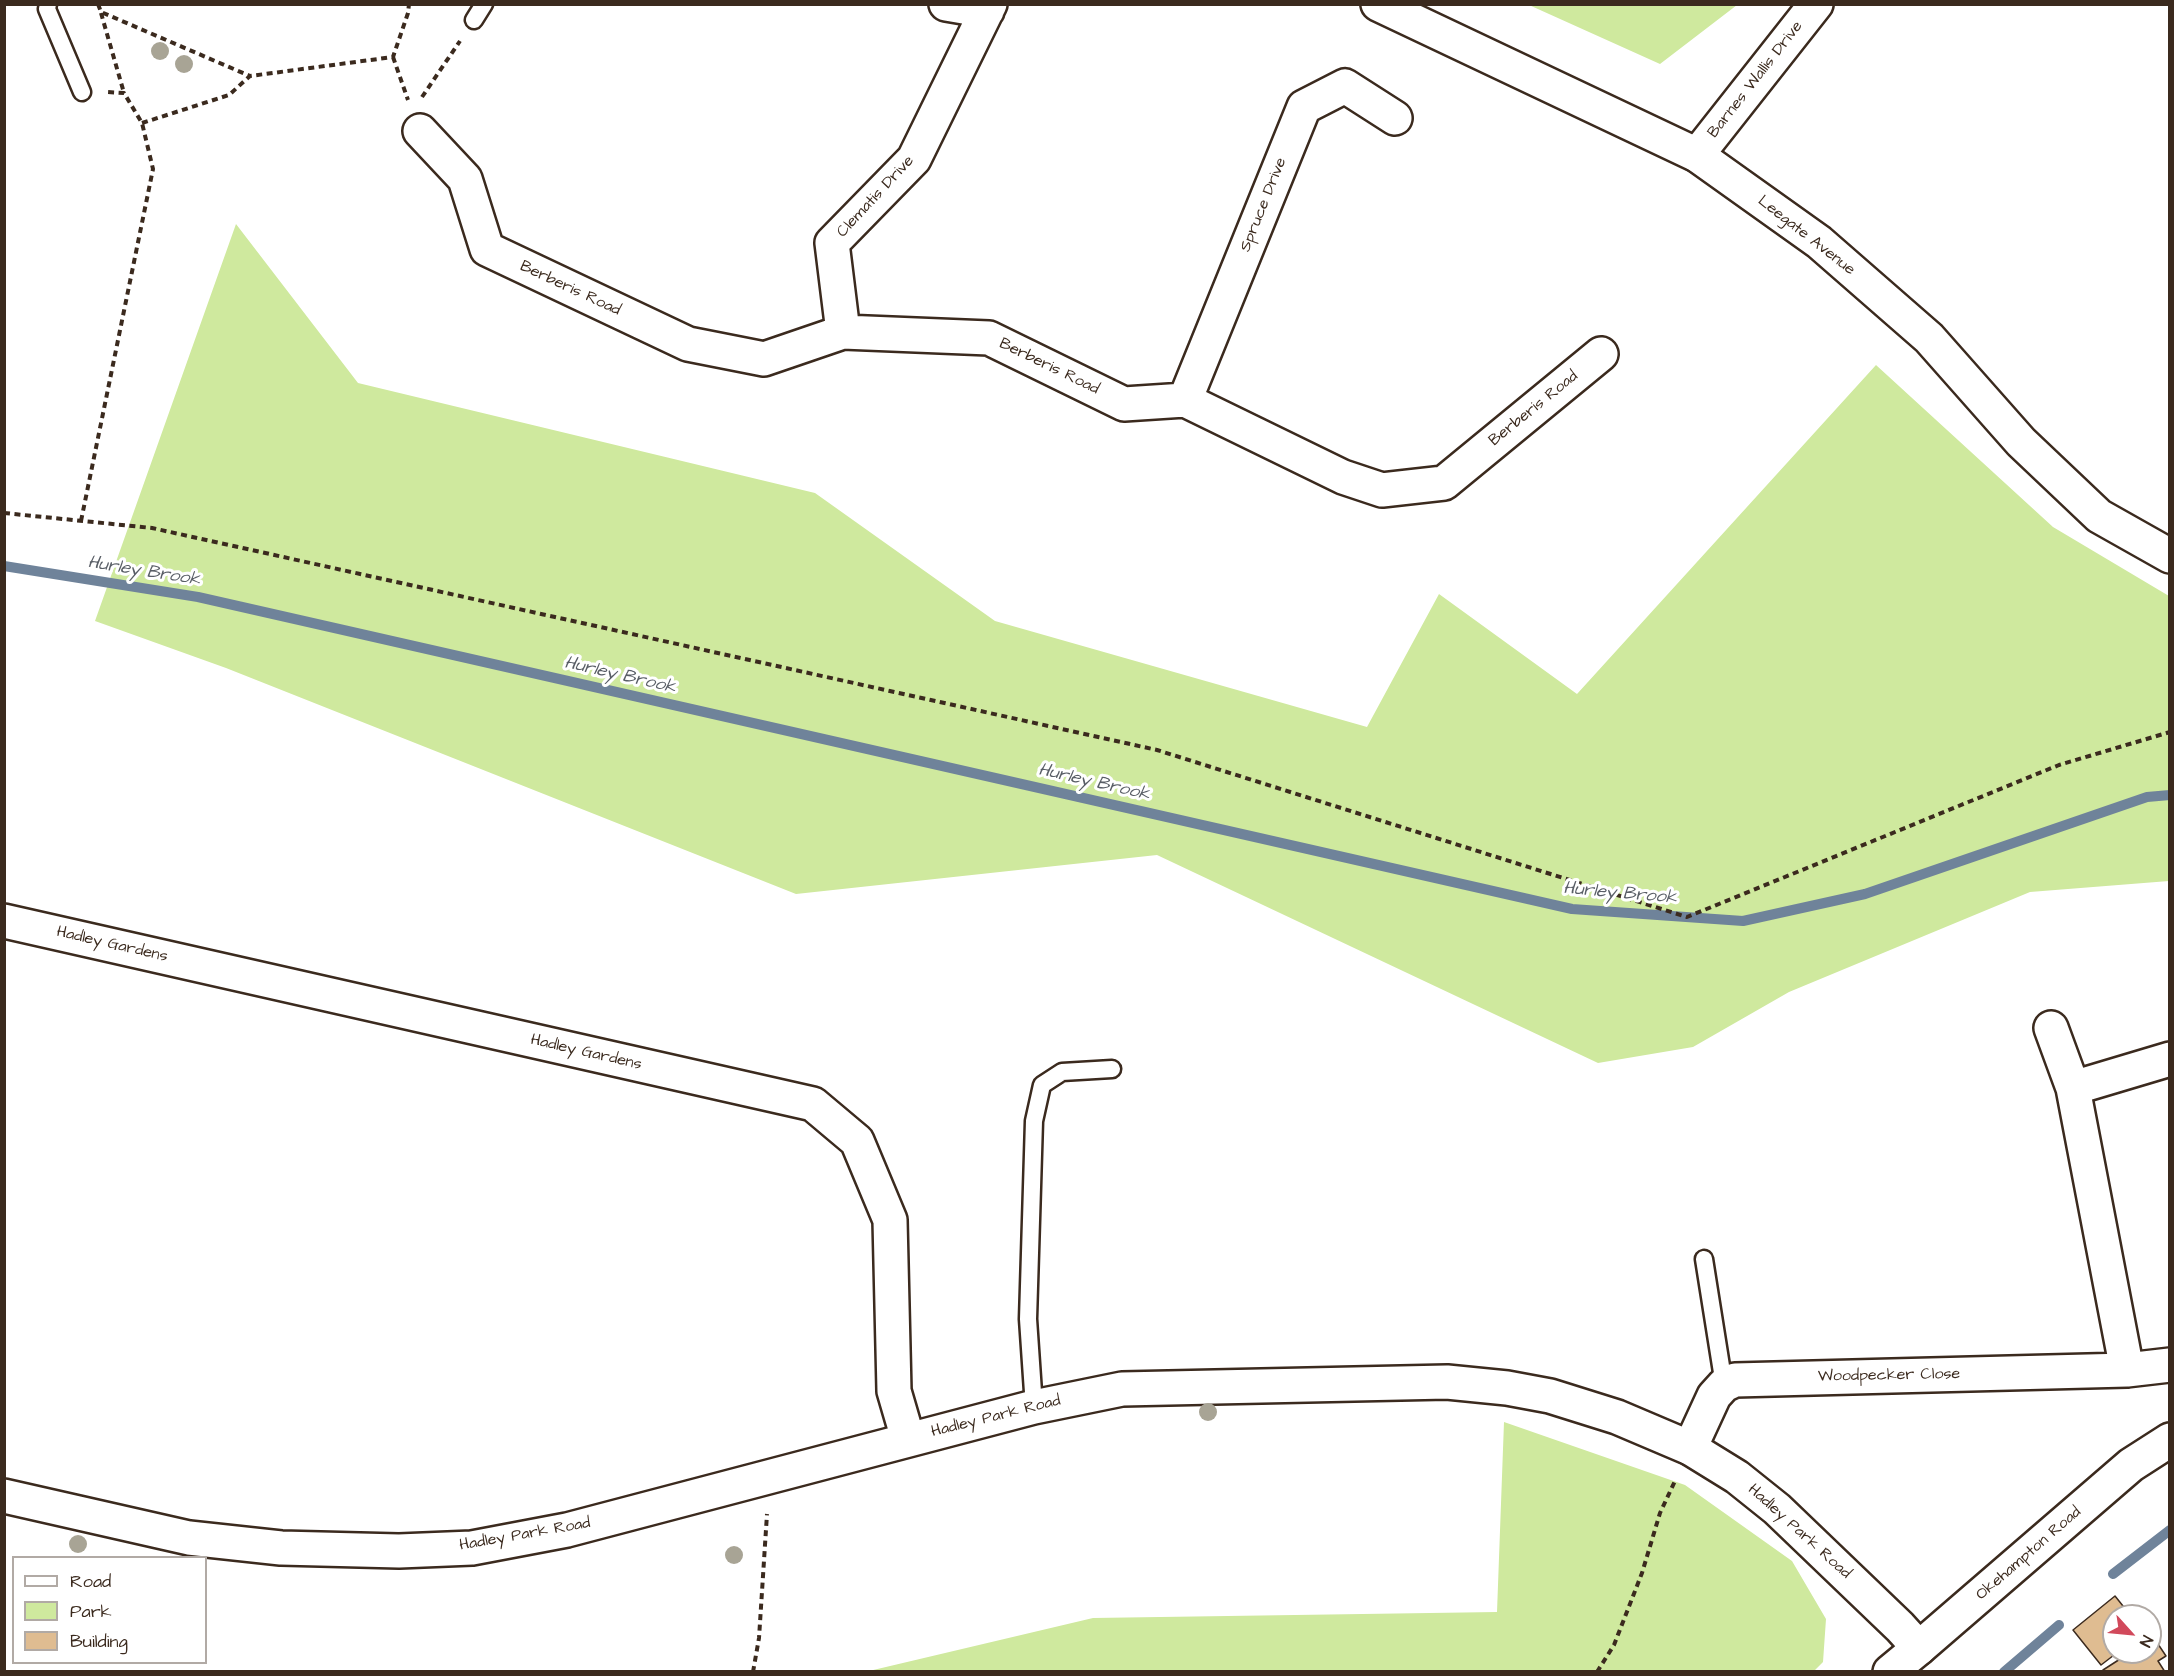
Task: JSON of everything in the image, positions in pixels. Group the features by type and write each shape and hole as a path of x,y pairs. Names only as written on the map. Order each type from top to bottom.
{"street":[{"path":"946,4 988,8"},
{"name":"Leegate Avenue","path":"1378,4 1697,155 1819,242 1929,338 2021,442 2098,516 2169,556"},
{"name":"Barnes Wallis Drive","path":"1697,155 1816,4"},
{"name":"Clematis Drive","path":"843,332 832,243 914,159 988,8"},
{"name":"Spruce Drive","path":"1185,400 1304,107 1345,86 1395,118"},
{"name":"Berberis Road","path":"416,121 465,179 488,249 688,344 764,359 843,332 989,338 1124,404 1185,400 1343,477 1382,490 1444,483 1601,354"},
{"name":"Hadley Gardens","path":"4,921 813,1104 857,1141 890,1220 894,1391 908,1439"},
{"path":"2050,1028 2073,1088 2127,1370"},
{"path":"2073,1088 2169,1059"},
{"name":"Woodpecker Close","path":"1724,1385 1735,1380 2127,1370 2169,1365"},
{"name":"Hadley Park Road","path":"4,1496 189,1538 281,1548 399,1551 472,1548 556,1532 1034,1407 1122,1389 1448,1382 1507,1388 1550,1396 1617,1417 1690,1448 1737,1477 1777,1509 1919,1648"},
{"path":"1690,1448 1714,1396 1724,1385"},
{"name":"Okehampton Road","path":"1890,1671 2131,1465 2169,1440"}],"lane":[{"path":"48,4 47,9 82,92"},
{"path":"474,20 484,4"},
{"path":"1034,1407 1028,1319 1034,1121 1042,1085 1062,1072 1112,1070"},
{"path":"1704,1259 1724,1385"}],"path":[{"path":"81,520 153,169 142,123 124,93 98,4"},
{"path":"409,4 393,57 416,121"},
{"path":"101,12 250,76 393,57"},
{"path":"416,121 474,20"},
{"path":"142,123 229,95 250,76"},
{"path":"82,92 124,93"},
{"path":"4,513 152,528 1157,750 1687,917 2059,765 2169,732"},
{"path":"1597,1671 1614,1645 1642,1573 1660,1513 1690,1448"},
{"path":"753,1671 759,1638 769,1478"}],"green space":[{"path":"1737,4 1660,64 1529,5"},
{"path":"236,224 358,383 815,493 995,621 1367,727 1439,594 1577,694 1876,365 2053,527 2169,596 2169,881 2030,892 1789,992 1693,1047 1598,1063 1157,855 796,894 226,668 95,621"},
{"path":"1504,1422 1685,1485 1792,1561 1826,1619 1823,1662 1813,1672 869,1671 1093,1618 1497,1612"}],"building":[{"path":"2115,1596 2121,1604 2105,1604"},
{"path":"2102,1607 2102,1664 2101,1665 2073,1630"},
{"path":"2112,1664 2160,1664 2165,1672 2103,1672"}],"waterway":[{"name":"Hurley Brook","path":"4,566 198,597 1572,909 1743,921 1865,894 2147,797 2170,795"},
{"path":"2113,1574 2170,1530"},
{"path":"2004,1672 2059,1625"}]}
